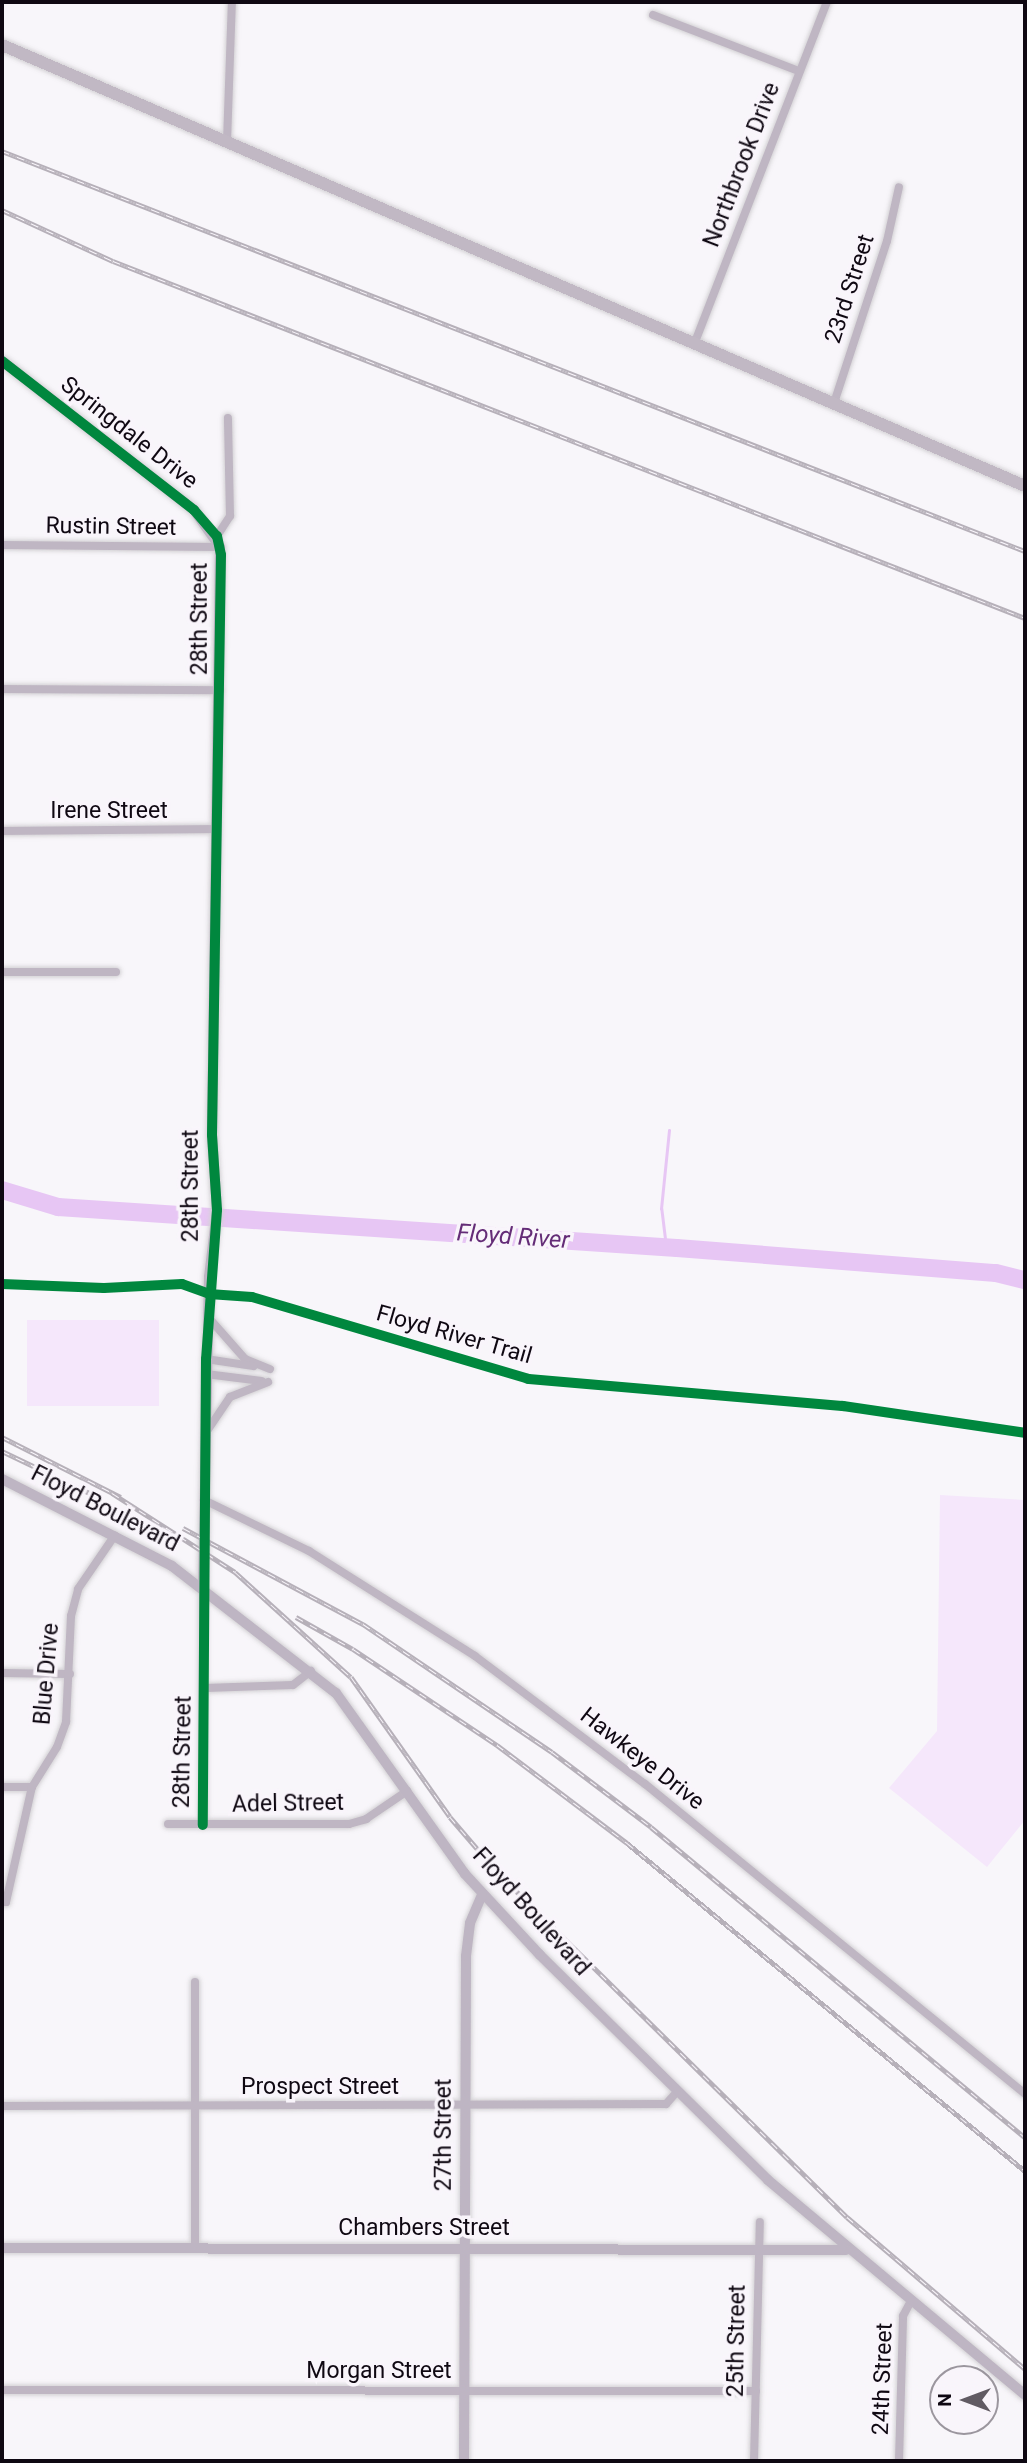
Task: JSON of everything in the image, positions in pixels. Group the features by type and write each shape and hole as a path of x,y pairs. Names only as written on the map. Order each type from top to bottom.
{"main road":[{"path":"2,45 1025,486"},
{"name":"Springdale Drive","path":"2,361 194,510 218,542"},
{"name":"28th Street","path":"203,1586 209,1277 217,1210 212,1135 220,690 218,542"},
{"name":"Floyd Boulevard","path":"2,1479 115,1535 203,1586 336,1693 482,1895 676,2093 846,2250 1025,2395"},
{"name":"27th Street","path":"464,2461 466,1956 470,1923 482,1895"},
{"name":"Chambers Street","path":"2,2248 846,2250"}],"street":[{"path":"226,142 232,2"},
{"name":"Northbrook Drive","path":"695,342 827,2"},
{"path":"653,15 799,71"},
{"name":"23rd Street","path":"834,403 887,241 898,187"},
{"path":"218,542 230,516 228,418"},
{"name":"Rustin Street","path":"2,545 218,542"},
{"path":"2,689 220,690"},
{"name":"Irene Street","path":"2,831 217,829"},
{"path":"2,972 116,972"},
{"path":"206,1359 270,1369 245,1359 208,1317"},
{"path":"206,1374 268,1382 230,1397 206,1433"},
{"name":"Hawkeye Drive","path":"204,1500 309,1551 475,1656 645,1784 1025,2094"},
{"name":"Blue Drive","path":"4,1902 32,1787 62,1737 70,1674 71,1616 78,1589 115,1535"},
{"name":"28th Street","path":"203,1586 203,1825"},
{"path":"205,1688 293,1685 311,1671"},
{"path":"2,1673 70,1674"},
{"path":"2,1787 32,1787"},
{"name":"Adel Street","path":"168,1824 349,1824 366,1819 407,1791"},
{"path":"195,1982 195,2249"},
{"name":"Prospect Street","path":"2,2106 666,2104 676,2093"},
{"name":"25th Street","path":"754,2461 760,2222"},
{"name":"24th Street","path":"899,2461 903,2316 911,2301"},
{"name":"Morgan Street","path":"2,2390 756,2391"}],"shaded area":[{"path":"27,1320 159,1320 159,1406 27,1406"},
{"path":"940,1495 1025,1500 1025,1820 987,1867 889,1788 937,1731"}],"waterway":[{"path":"666,1247 661,1209 669,1130"},
{"name":"Floyd River","path":"2,1190 58,1207 677,1248 996,1273 1025,1280"}],"railway":[{"path":"2,151 1025,551"},
{"path":"2,210 113,261 1025,618"},
{"path":"2,1437 121,1497"},
{"path":"2,1451 102,1499"},
{"path":"112,1493 235,1572 351,1677 450,1817 498,1873 847,2217 1025,2369"},
{"path":"183,1528 363,1624 552,1752 651,1827 1025,2138"},
{"path":"296,1617 353,1649 497,1745 627,1843 1025,2171"}],"cycle path":[{"path":"2,361 194,510 217,536 221,555 212,1135 217,1210 206,1359 203,1825"},
{"name":"Floyd River Trail","path":"2,1284 104,1288 182,1284 209,1294 252,1297 528,1379 843,1406 1025,1433"}]}
